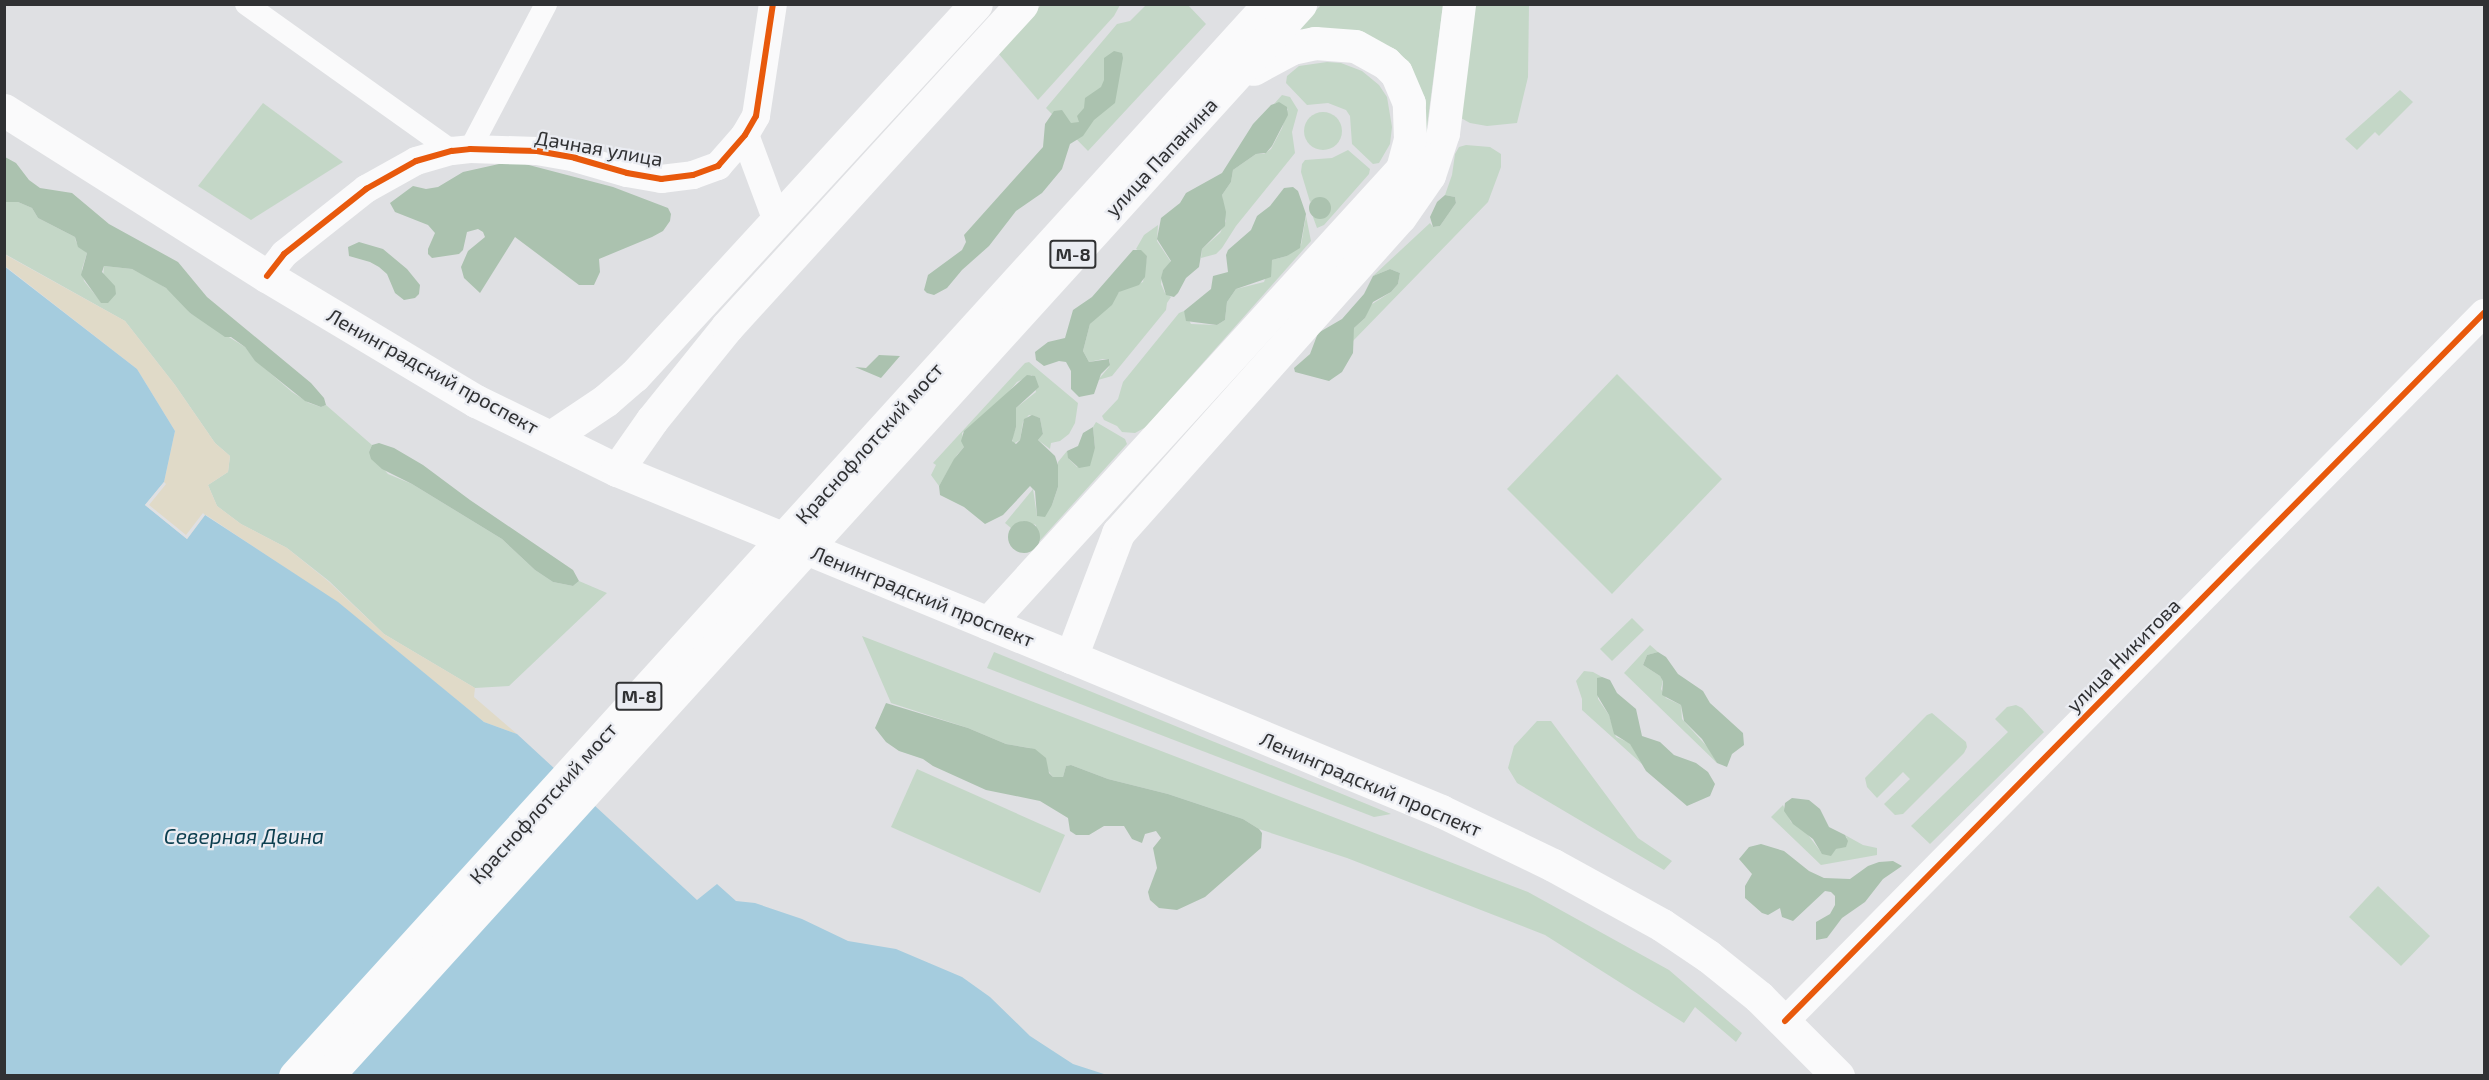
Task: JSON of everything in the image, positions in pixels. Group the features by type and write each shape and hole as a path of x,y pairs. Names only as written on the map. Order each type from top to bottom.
{"main road":[{"path":"551,437 606,400 634,376 976,4"},
{"path":"617,470 652,420 727,327 1022,4"},
{"path":"1218,78 1245,4"},
{"name":"улица Папанина","path":"1218,78 1269,4"},
{"name":"улица Папанина","path":"991,327 1218,78 1300,4"},
{"path":"1071,657 1118,533 1400,217 1429,175 1443,133 1459,4"},
{"path":"988,623 1402,169 1410,139 1409,103 1396,73 1371,53 1355,46 1315,43 1292,48 1218,78"},
{"name":"Ленинградский проспект","path":"4,110 267,276 476,400 617,470 1441,811 1553,865 1662,926 1708,956 1785,1021 1838,1076"},
{"name":"Краснофлотский мост","path":"295,1076 991,327"},
{"name":"Краснофлотский мост","path":"327,1076 991,327"}],"street":[{"path":"246,4 461,150 546,4"},
{"name":"Дачная улица","path":"267,276 296,243 366,189 416,160 461,150 537,151 575,158 627,173 661,178 693,175 718,166 745,135 756,116 773,4"},
{"path":"745,135 777,220"},
{"name":"улица Никитова","path":"1785,1021 2484,313"}],"green space":[{"path":"1041,5 1120,5 1114,16 1038,100 998,53"},
{"path":"1146,5 1188,5 1206,24 1088,151 1046,108 1117,24 1130,21"},
{"path":"1321,5 1443,5 1424,149 1418,96 1303,32 1300,27"},
{"path":"1471,5 1529,5 1528,77 1517,123 1487,126 1470,123 1461,118"},
{"path":"1114,51 1122,53 1123,58 1115,103 1094,120 1083,136 1070,144 1062,169 1042,193 1016,211 989,246 962,270 947,288 934,295 927,293 924,290 928,275 962,250 966,242 964,235 1043,147 1045,124 1054,111 1062,110 1071,123 1079,122 1077,116 1084,108 1085,98 1101,87 1104,80 1104,58"},
{"path":"1327,62 1341,63 1362,71 1379,85 1387,97 1392,127 1390,144 1379,163 1373,164 1352,144 1350,116 1346,110 1328,103 1307,105 1286,83 1287,76 1299,66"},
{"path":"2400,90 2413,102 2379,136 2375,132 2357,150 2345,139"},
{"path":"1282,95 1290,97 1298,110 1292,132 1295,153 1236,226 1222,248 1216,254 1201,258 1202,249 1220,233 1226,221 1222,195 1231,182 1233,170 1256,154 1264,154 1271,149 1282,128 1288,109 1274,104"},
{"path":"1279,102 1287,107 1288,115 1272,146 1266,153 1256,154 1233,170 1231,182 1222,195 1226,212 1225,226 1202,249 1199,267 1186,278 1178,293 1174,297 1166,295 1161,278 1163,270 1171,261 1157,239 1161,218 1180,203 1186,193 1222,173 1253,124 1271,105"},
{"path":"263,103 343,162 251,220 198,186"},
{"path":"1323,112 1336,118 1342,131 1336,144 1323,150 1310,144 1304,131 1310,118"},
{"path":"1466,145 1490,147 1501,154 1501,167 1488,202 1352,342 1354,328 1365,318 1369,306 1391,292 1398,284 1400,273 1390,269 1373,276 1430,223 1433,227 1440,226 1456,203 1455,197 1445,195 1452,175 1455,154 1459,147"},
{"path":"1348,150 1370,169 1369,174 1324,225 1317,228 1313,217 1323,218 1327,215 1315,199 1310,202 1301,172 1302,164 1305,160 1332,158"},
{"path":"5,157 16,163 29,180 40,188 72,193 109,224 178,262 207,297 311,383 324,398 326,405 321,407 305,401 255,361 245,347 231,337 225,337 190,313 166,288 132,269 104,266 102,272 115,286 116,294 108,303 101,303 81,275 87,253 78,247 75,237 38,218 32,208 18,202 5,202"},
{"path":"499,164 525,164 613,187 668,208 671,214 670,221 663,231 652,237 599,259 600,272 594,285 579,285 515,237 480,293 464,278 461,267 468,251 485,237 483,232 478,229 467,232 463,250 459,254 432,258 428,254 428,249 435,233 428,225 395,212 390,203 413,186 426,189 438,187 463,172"},
{"path":"1293,187 1298,191 1306,214 1300,248 1287,256 1272,260 1271,277 1236,289 1227,302 1225,320 1217,325 1186,321 1184,311 1211,289 1213,276 1228,272 1226,255 1228,250 1251,230 1257,216 1270,206 1284,188"},
{"path":"1445,195 1455,197 1456,203 1440,226 1433,227 1430,217 1437,202"},
{"path":"1320,197 1328,200 1331,208 1328,216 1320,219 1312,216 1309,208 1312,200"},
{"path":"5,202 18,202 32,208 38,218 75,237 76,242 87,253 82,269 84,281 101,302 104,266 132,269 152,279 175,294 190,313 245,347 255,360 292,392 309,403 321,407 326,405 372,445 369,452 388,474 412,484 502,539 535,570 553,582 573,586 579,581 607,593 509,686 475,688 384,634 329,581 287,548 241,524 217,506 208,485 228,472 230,456 215,443 175,385 125,321 5,254"},
{"path":"1306,216 1311,241 1146,427 1135,433 1122,432 1117,426 1104,420 1102,416 1118,399 1123,382 1179,313 1184,311 1191,324 1217,325 1225,320 1227,302 1236,289 1264,282 1272,260 1287,256 1301,245"},
{"path":"1158,225 1157,241 1171,262 1163,270 1161,284 1165,293 1171,297 1166,310 1112,376 1098,380 1109,367 1110,362 1109,359 1103,359 1089,362 1083,351 1090,324 1121,290 1143,282 1147,256 1136,249 1144,235"},
{"path":"359,242 383,249 407,269 420,285 419,294 415,298 404,300 395,293 387,274 379,267 349,256 348,247"},
{"path":"1133,250 1141,250 1147,256 1145,277 1139,285 1119,292 1112,305 1090,324 1083,351 1089,362 1109,359 1110,365 1101,374 1094,394 1079,397 1071,389 1071,371 1066,362 1059,361 1044,366 1036,360 1035,352 1048,342 1065,338 1073,310 1092,297"},
{"path":"1390,269 1400,273 1398,284 1391,292 1373,302 1365,318 1354,328 1353,353 1342,372 1329,381 1295,372 1294,368 1310,354 1318,333 1342,319 1364,294 1373,276"},
{"path":"879,355 900,356 881,378 855,367 866,368"},
{"path":"1029,362 1078,403 1075,423 1069,434 1060,441 1051,443 1050,449 1038,440 1043,434 1040,418 1029,415 1023,422 1020,440 1013,444 1016,408 1036,392 1032,375 1017,382 1001,401 962,433 964,447 939,486 931,475 936,465 933,463 1025,363"},
{"path":"1617,374 1722,479 1612,594 1507,489"},
{"path":"1027,375 1035,376 1039,387 1016,408 1016,427 1012,441 1016,444 1020,440 1024,419 1032,415 1040,418 1043,434 1038,440 1055,456 1058,465 1058,487 1045,517 1037,516 1035,491 1030,486 1003,515 985,524 964,507 940,495 939,486 954,459 964,447 961,441 964,431"},
{"path":"1096,422 1125,439 1127,444 1036,545 1036,525 1023,521 1011,528 1005,523 1033,489 1037,516 1052,505 1058,487 1058,462 1067,451 1069,459 1077,467 1091,457 1095,448 1093,427"},
{"path":"1093,427 1095,448 1090,466 1079,468 1068,458 1067,451 1078,446 1083,433"},
{"path":"379,443 394,448 423,465 573,570 579,581 573,586 553,582 535,570 502,539 412,484 382,469 371,459 369,452 372,445"},
{"path":"1024,521 1035,526 1040,537 1035,548 1024,553 1013,548 1008,537 1013,526"},
{"path":"1632,618 1644,630 1612,661 1600,649"},
{"path":"862,636 1528,892 1669,970 1742,1033 1736,1042 1695,1007 1684,1023 1545,935 1347,858 1259,829 1243,819 1168,794 1108,779 1071,765 1066,766 1063,777 1053,777 1030,748 1006,744 968,728 891,703"},
{"path":"1650,645 1658,652 1647,655 1643,665 1660,676 1663,680 1661,689 1666,698 1681,705 1682,719 1711,751 1717,763 1624,673"},
{"path":"994,652 1391,814 1374,817 987,668"},
{"path":"1658,652 1666,657 1678,674 1703,691 1710,703 1743,733 1744,745 1732,754 1727,767 1717,763 1702,739 1684,721 1681,705 1662,695 1663,681 1660,676 1643,665 1647,655"},
{"path":"1584,671 1593,672 1602,677 1597,679 1598,699 1609,715 1616,737 1630,743 1642,764 1582,710 1582,699 1576,681"},
{"path":"1597,678 1610,680 1617,693 1636,709 1642,736 1660,742 1674,755 1696,763 1708,772 1715,784 1710,796 1687,806 1646,771 1630,744 1614,734 1609,715 1597,695"},
{"path":"886,703 968,728 1006,744 1035,749 1046,758 1049,773 1053,777 1063,777 1066,766 1071,765 1108,779 1168,794 1243,819 1262,833 1261,848 1205,897 1177,910 1159,908 1150,900 1148,892 1157,868 1153,848 1161,838 1156,831 1145,834 1142,843 1132,839 1124,826 1104,826 1089,835 1076,835 1070,831 1068,818 1040,801 986,790 933,766 923,759 899,751 886,742 875,728"},
{"path":"2016,705 2022,708 2044,732 1930,844 1911,826 2008,732 1995,719 2007,707"},
{"path":"1932,713 1966,742 1967,747 1964,753 1903,814 1895,815 1884,804 1910,779 1903,772 1877,798 1867,787 1865,778 1927,715"},
{"path":"1537,721 1551,721 1638,838 1672,861 1664,870 1517,783 1508,768 1514,746"},
{"path":"917,769 1065,835 1040,893 891,827"},
{"path":"1792,798 1809,800 1820,809 1829,827 1845,835 1848,841 1846,847 1836,849 1831,856 1822,854 1813,839 1793,824 1784,811 1785,803"},
{"path":"1783,805 1791,822 1805,831 1821,852 1839,848 1847,838 1845,835 1863,845 1877,848 1877,855 1821,865 1771,817"},
{"path":"1761,844 1784,851 1809,871 1824,878 1850,879 1868,866 1879,862 1893,861 1902,866 1883,879 1865,902 1842,918 1827,938 1816,940 1816,922 1830,914 1835,905 1835,896 1831,892 1825,891 1793,921 1782,917 1780,908 1768,915 1762,913 1745,898 1745,886 1752,874 1739,859 1749,847"},
{"path":"2378,886 2430,936 2401,966 2349,917"}],"sand":[{"path":"4,254 125,321 175,385 215,443 230,456 228,472 208,485 217,506 241,524 287,548 328,581 384,634 475,688 474,697 517,734 484,722 338,603 206,515 187,539 145,505 164,482 175,431 137,369 5,266"}],"water":[{"name":"Северная Двина","path":"4,266 137,369 175,431 164,482 145,505 187,539 205,515 338,602 484,722 517,734 697,900 717,884 736,901 755,903 802,919 848,941 896,949 962,977 990,997 1030,1036 1073,1064 1107,1075 5,1075"}],"pier":[{"path":"164,482 166,484 149,505 186,535 203,513 205,515 187,539 145,505"}],"cycle path":[{"path":"267,276 284,254 366,189 416,161 452,151 470,149 537,151 661,179 693,175 718,166 745,135 756,116 773,4"},
{"path":"1785,1021 2484,313"}]}
